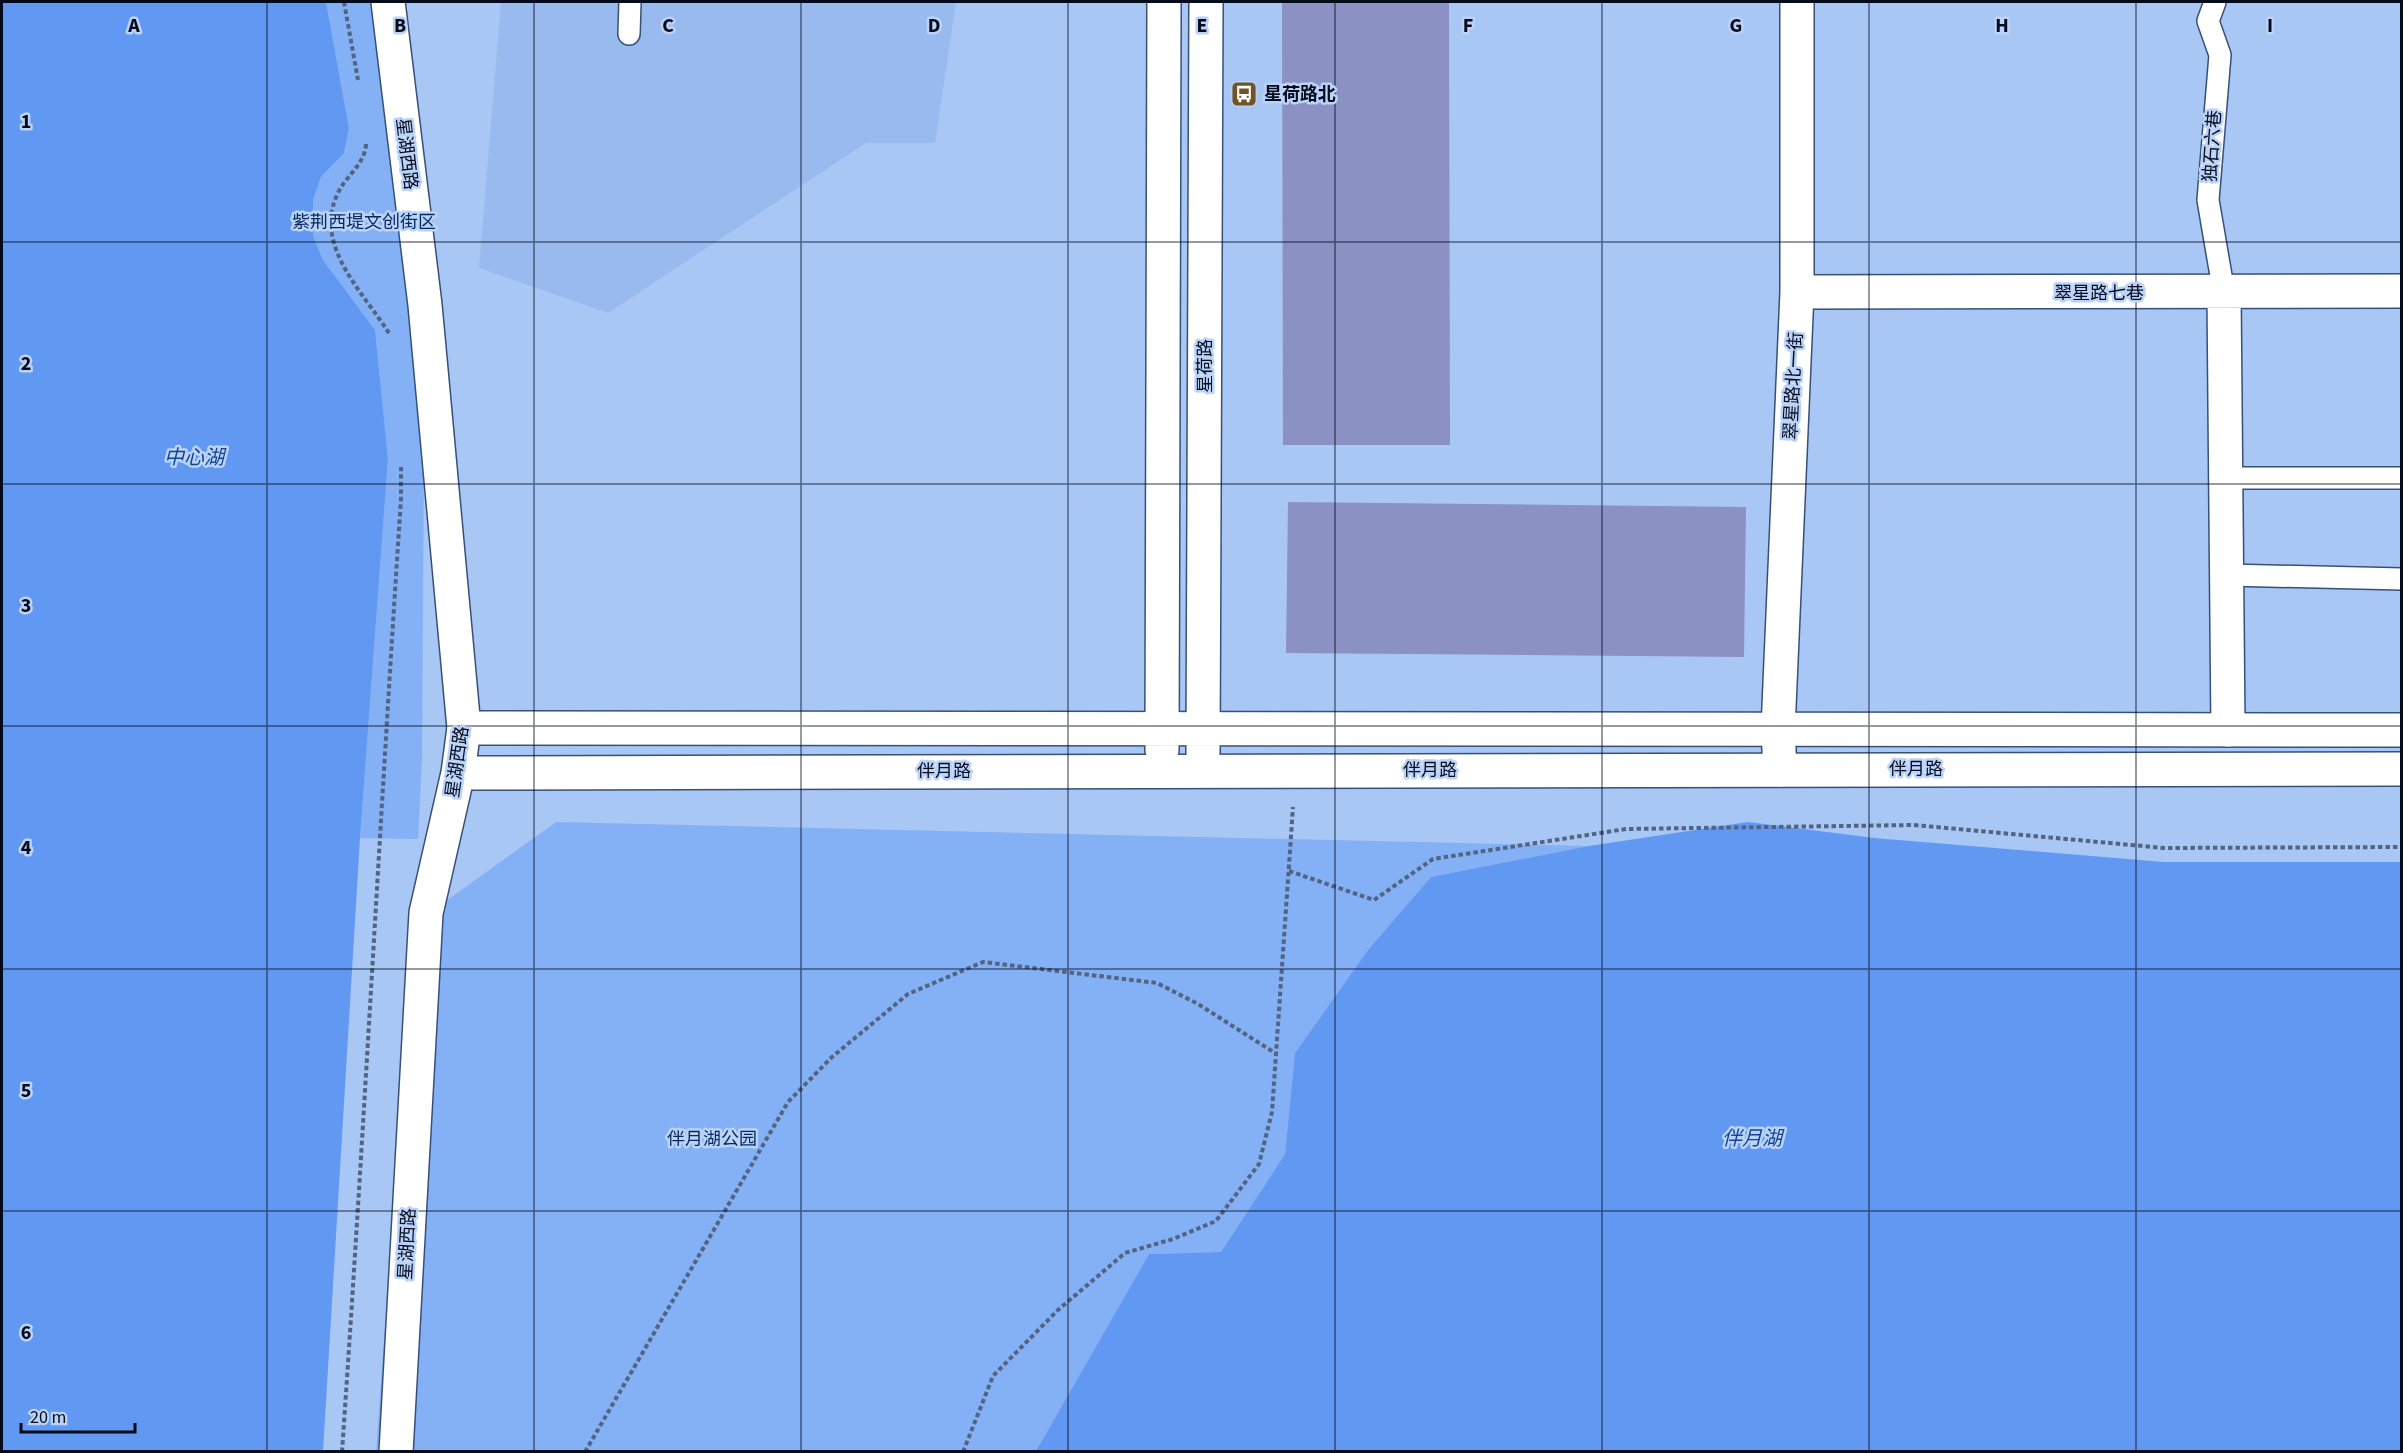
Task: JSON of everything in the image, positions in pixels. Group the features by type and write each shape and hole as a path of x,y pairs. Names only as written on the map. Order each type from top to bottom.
{"street":[{"name":"星湖西路","path":"388,2 425,305 464,728 458,773 426,913 396,1452"},
{"path":"1162,770 1164,2"},
{"name":"星荷路","path":"1203,770 1206,2"},
{"name":"翠星路北一街","path":"1780,770 1778,730 1797,292 1797,2"},
{"name":"翠星路七巷","path":"1797,292 2402,291"},
{"path":"2224,293 2228,730"},
{"path":"464,728 1202,731 2402,730"},
{"name":"伴月路","path":"458,773 2402,769"}],"lane":[{"path":"629,34 630,2"},
{"name":"独石六巷","path":"2215,2 2208,21 2220,55 2208,200 2224,293"},
{"path":"2226,478 2402,478"},
{"path":"2227,575 2402,579"}],"path":[{"path":"344,2 359,84"},
{"path":"366,142 366,153 337,195 332,217 333,238 339,261 392,337"},
{"path":"342,1452 368,1065 382,785 401,499 400,463"},
{"path":"963,1452 993,1376 1058,1310 1125,1253 1173,1239 1216,1221 1259,1164 1272,1112 1296,770"},
{"path":"1289,871 1374,900 1432,859 1626,829 1914,825 2164,848 2402,847"},
{"path":"585,1452 788,1102 832,1057 908,994 983,962 1156,983 1198,1004 1275,1053"}],"shaded area":[{"path":"501,2 956,2 935,143 866,143 608,313 479,268"}],"green space":[{"name":"紫荆西堤文创街区","path":"326,2 373,2 425,305 422,761 418,839 360,838 388,459 375,330 323,260 313,236 313,200 321,177 344,153 349,128"},
{"name":"伴月湖公园","path":"556,822 1589,846 1431,877 1368,950 1295,1053 1285,1154 1221,1252 1149,1254 1036,1451 376,1452 414,924"}],"water":[{"name":"中心湖","path":"2,2 326,2 349,128 344,153 321,177 313,200 313,236 323,260 375,330 388,459 360,838 323,1451 2,1451"},
{"name":"伴月湖","path":"1748,822 1874,838 2163,862 2401,862 2401,1451 1036,1451 1149,1254 1221,1252 1285,1154 1295,1053 1368,950 1431,877 1589,846"}],"building":[{"path":"1282,2 1449,2 1450,445 1283,445"},
{"path":"1288,502 1746,507 1744,657 1286,653"}],"place":[{"name":"星荷路北","path":"1244,94"}]}
